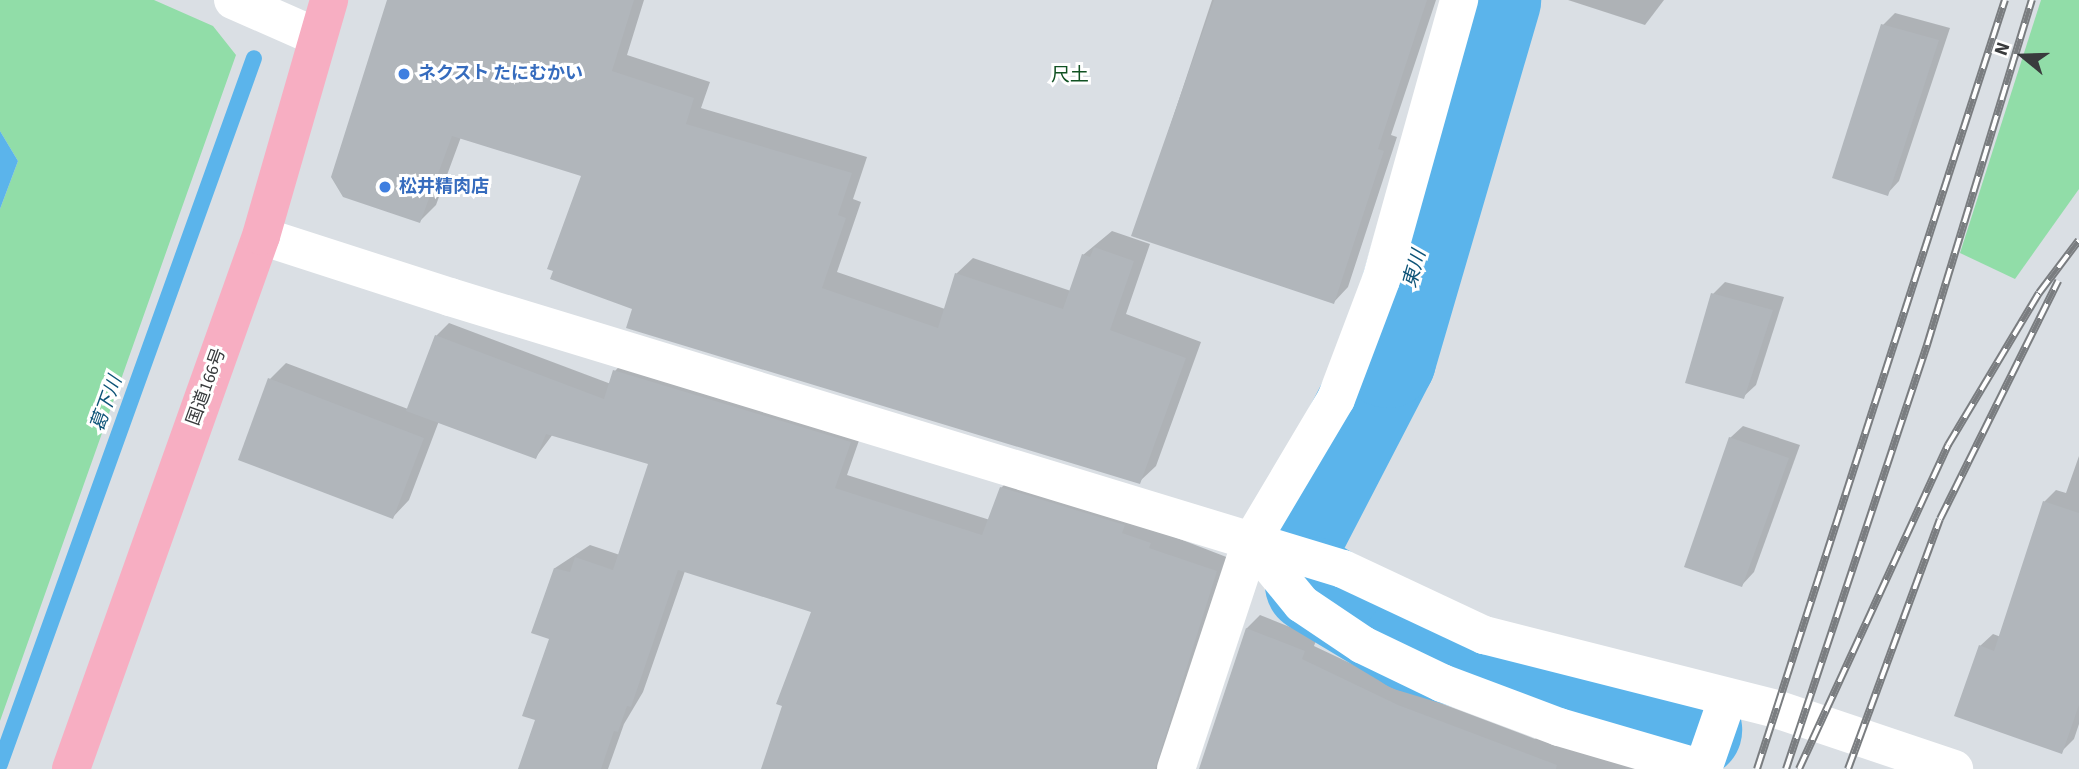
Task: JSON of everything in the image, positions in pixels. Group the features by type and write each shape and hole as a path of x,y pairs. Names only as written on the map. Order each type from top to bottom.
{"highway":[{"name":"国道166号","path":"71,769 261,236 329,0"}],"street":[{"path":"233,0 317,37"},
{"path":"1176,769 1251,542 1336,399 1381,280 1459,0"},
{"path":"261,236 1342,569 1484,635 1728,697 1954,769"},
{"path":"1251,542 1302,604 1363,645 1442,683 1559,727 1703,769 1728,697"}],"green space":[{"path":"0,0 154,0 213,26 236,55 0,721 0,209 18,161 0,131"},
{"path":"2041,0 2079,0 2079,189 2015,279 1960,253"}],"water":[{"path":"0,131 18,161 0,209"}],"building":[{"path":"387,0 634,0 612,71 694,98 686,124 852,173 838,215 846,218 822,288 938,328 955,273 1063,309 1082,254 1090,257 1094,247 1134,261 1110,330 1186,358 1140,484 626,328 632,309 550,279 553,271 547,269 581,176 452,136 420,223 343,197 331,177"},
{"path":"1214,0 1427,0 1378,149 1384,151 1334,304 1131,236"},
{"path":"1881,24 1939,40 1888,196 1832,178"},
{"path":"1711,293 1773,310 1744,399 1685,383"},
{"path":"435,335 604,399 613,370 851,442 835,488 982,535 1000,487 1125,525 1122,533 1151,543 1149,548 1217,571 1155,769 761,769 782,706 776,704 811,612 678,570 631,707 627,706 618,732 614,731 601,769 518,769 535,720 522,716 549,639 531,633 554,568 570,572 575,557 613,570 648,464 546,434 536,459 406,411"},
{"path":"268,378 424,438 393,519 238,460"},
{"path":"1729,437 1789,458 1742,587 1684,567"},
{"path":"2043,501 2079,513 2079,705 2062,754 1954,716 1979,645 1994,651"},
{"path":"1246,628 1305,651 1302,659 1398,705 1557,765 1556,769 1199,769"}],"waterway":[{"name":"東川","path":"1303,524 1388,360 1493,0"},
{"name":"葛下川","path":"0,764 254,58"},
{"name":"東川","path":"1313,585 1411,644 1694,730"}],"railway":[{"path":"1757,769 2005,0"},
{"path":"1786,769 1927,345 2032,0"},
{"path":"1799,769 1948,445 2039,293 2079,240"},
{"path":"1848,769 1940,519 2058,281"}],"place":[{"name":"ネクスト たにむかい","path":"404,74"},
{"name":"松井精肉店","path":"385,187"}],"district":[{"name":"尺土","path":"1070,76"}]}
